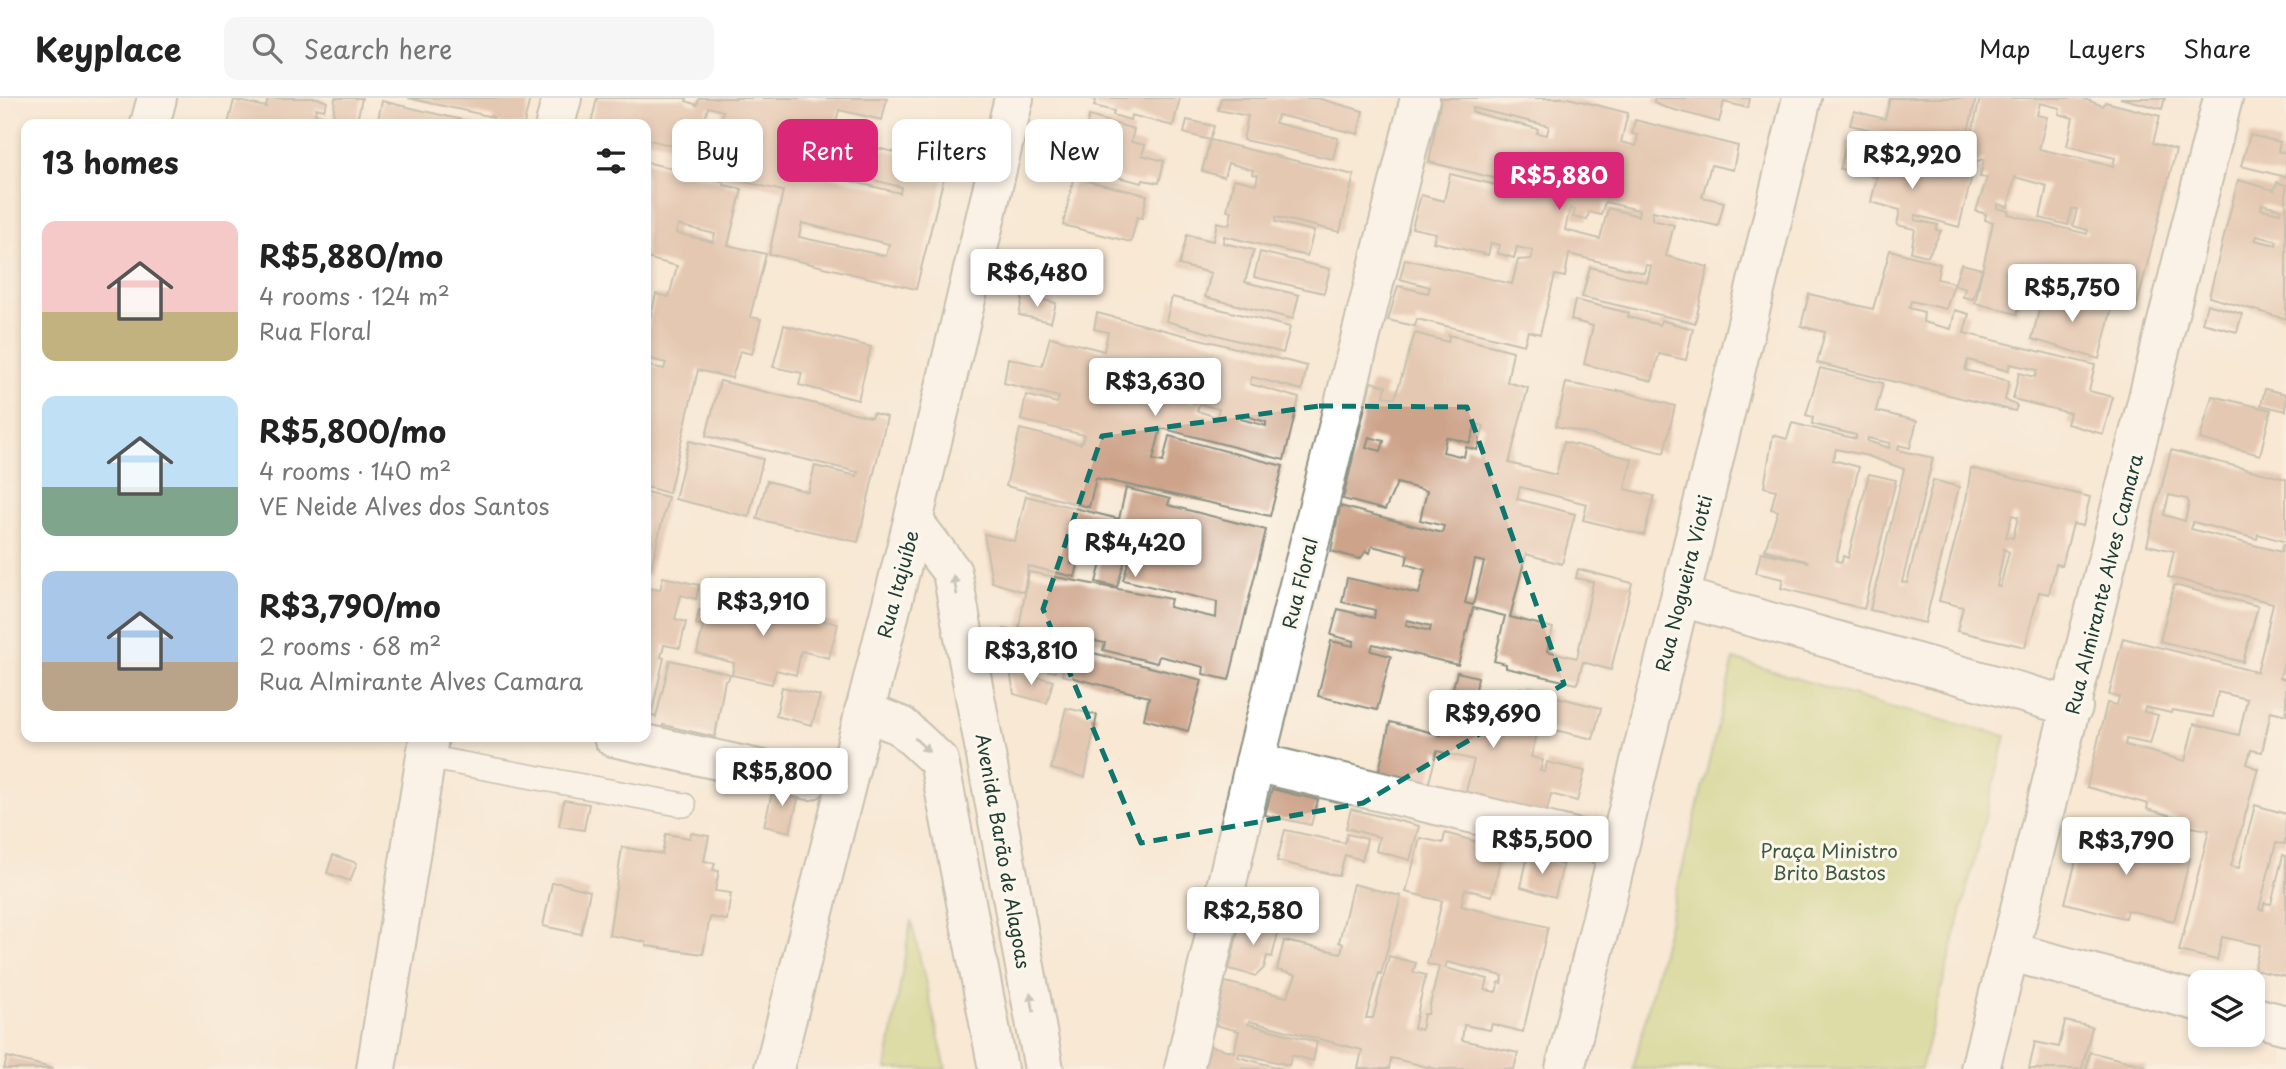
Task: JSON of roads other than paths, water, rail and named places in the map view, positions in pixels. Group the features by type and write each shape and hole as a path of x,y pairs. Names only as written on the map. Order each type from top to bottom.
{"street":[{"path":"151,119 157,98"},
{"path":"556,119 562,98"},
{"name":"Rua Itajuíbe","path":"774,1069 913,521 1014,98"},
{"name":"Rua Floral","path":"1184,1069 1255,762 1420,98"},
{"name":"Rua Nogueira Viotti","path":"1565,1069 1802,98"},
{"name":"Rua Almirante Alves Camara","path":"1980,1069 2073,708 2223,98"},
{"name":"Avenida Barão de Alagoas","path":"913,521 952,572 1044,1069"},
{"path":"1681,597 2073,708"},
{"path":"864,711 901,726 939,761 998,1069"},
{"path":"636,742 809,780"},
{"path":"376,1069 427,747"},
{"path":"1255,762 1617,848"},
{"path":"2011,952 2188,999"},
{"path":"2265,1019 2286,1025"}],"lane":[{"path":"427,747 684,805"}],"park label":[{"name":"Praça Ministro Brito Bastos","path":"1829,861"}]}
